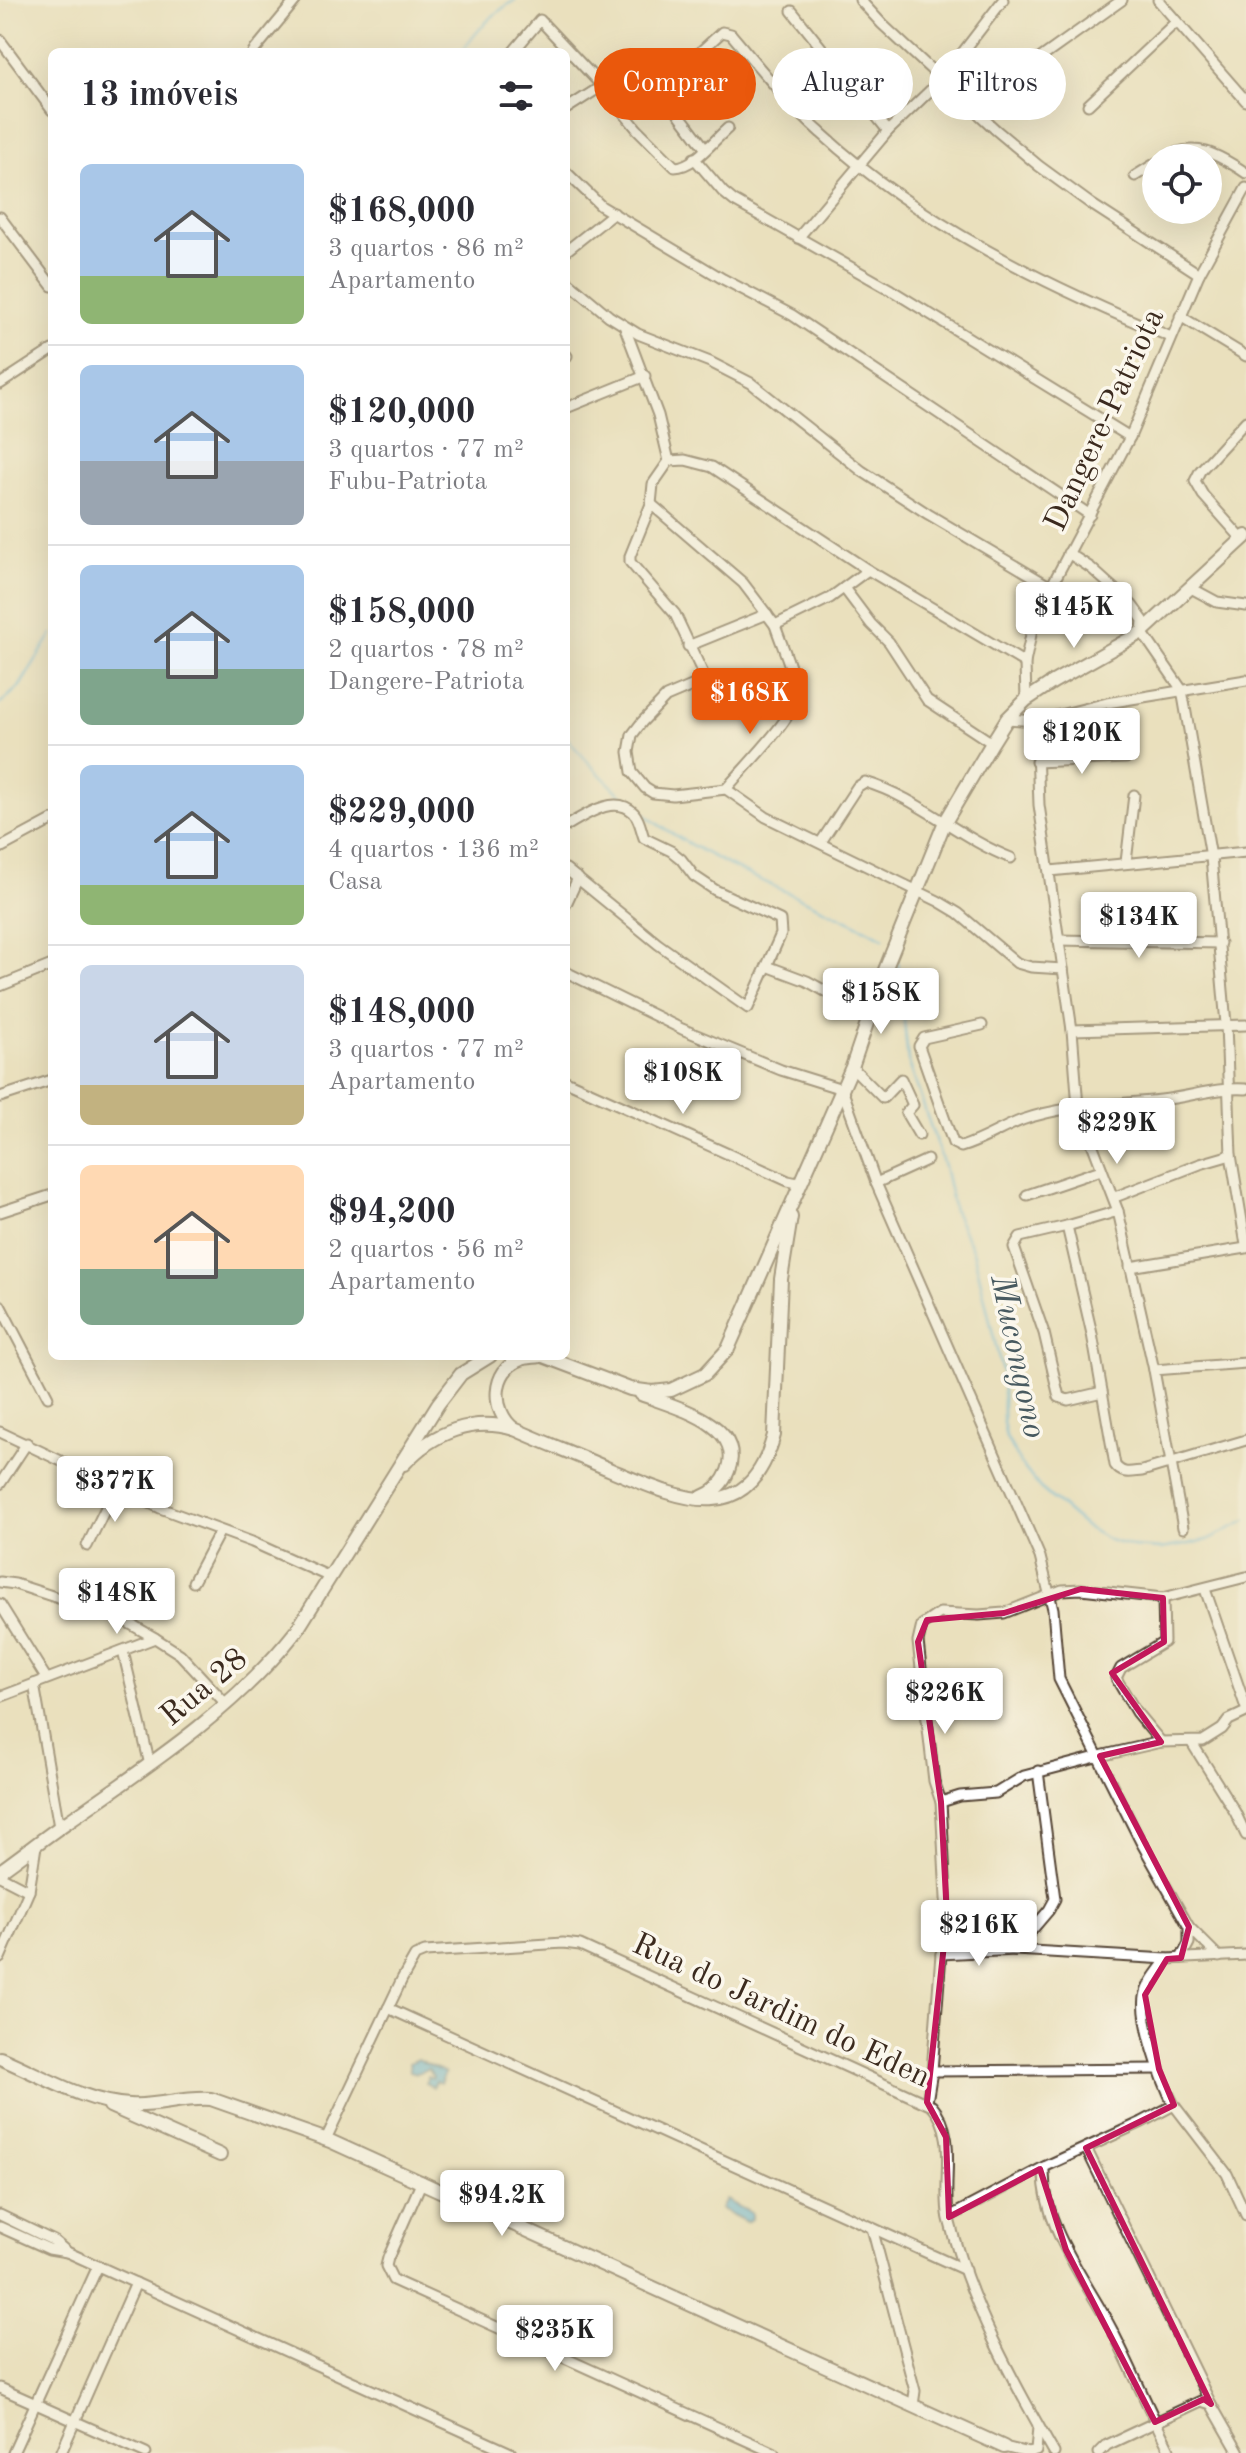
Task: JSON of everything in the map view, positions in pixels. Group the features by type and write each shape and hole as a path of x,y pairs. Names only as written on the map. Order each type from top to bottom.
{"street":[{"path":"256,48 296,0"},
{"path":"860,0 929,66"},
{"path":"966,48 1003,0"},
{"path":"1055,48 1122,0"},
{"path":"1158,0 1246,101"},
{"path":"792,11 888,131"},
{"path":"516,48 536,21 544,21 568,48"},
{"path":"1088,105 1176,22"},
{"path":"704,48 722,32 731,34 744,48"},
{"path":"0,40 48,105"},
{"path":"570,50 594,77"},
{"path":"756,62 817,130 910,204 969,240 1095,304 1171,337"},
{"path":"570,106 594,91"},
{"path":"798,238 888,131 929,91"},
{"path":"630,120 671,164 681,167 728,128"},
{"path":"684,120 705,148"},
{"path":"987,120 1050,173 1199,274"},
{"path":"694,158 734,201 891,290 1130,437"},
{"path":"1222,158 1246,173"},
{"path":"1135,176 1142,172"},
{"path":"570,176 593,200 723,279 792,315 1090,515"},
{"name":"Dangere-Patriota","path":"1026,700 1025,663 1033,625 1130,437 1199,274 1246,188"},
{"path":"570,248 614,213"},
{"path":"0,217 48,281"},
{"path":"570,283 625,327 651,341 710,362 751,383 862,471 1051,587"},
{"path":"1180,316 1246,356"},
{"path":"625,327 645,376 669,461"},
{"path":"0,384 48,353"},
{"path":"570,406 645,376"},
{"path":"630,1389 652,1392 671,1390 705,1374 728,1349 852,1067 885,970 944,824 1007,719 1026,700 1142,632 1244,538 1203,495 1195,481 1200,471 1246,421"},
{"path":"669,461 685,460 712,467 868,570 1025,663"},
{"path":"669,461 653,484 651,504 630,562 669,605 706,680 666,697 642,722 632,735 629,752 632,772 653,793 673,795 726,789 766,817 958,913 1017,963 1063,969"},
{"path":"651,504 743,583 775,625 795,688 796,701 783,722 726,789"},
{"path":"1068,553 1091,568 1132,605 1143,620 1142,632 1182,690 1211,857 1220,943 1231,1155 1246,1246 1130,1267"},
{"path":"775,625 830,598 868,570"},
{"path":"844,588 889,642 927,700 992,743"},
{"path":"1191,588 1217,602 1246,606"},
{"path":"688,646 767,614"},
{"path":"1007,719 1036,721 1107,703 1246,680"},
{"path":"1036,721 1036,762 1043,836 1072,1030 1078,1107 1101,1170 1115,1197 1154,1370 1183,1528"},
{"path":"1036,762 1126,758"},
{"path":"821,842 857,787 865,782 924,808 972,841 1011,858"},
{"path":"1126,862 1134,795"},
{"path":"570,824 603,807 616,805 629,809 638,819 644,838 681,859 694,876 715,890 780,920 781,934 748,1008 658,944 570,872"},
{"path":"0,848 48,822"},
{"path":"1050,871 1246,852"},
{"path":"570,895 578,878"},
{"path":"1058,940 1220,943"},
{"path":"767,966 807,981 870,1016"},
{"path":"0,986 48,967"},
{"path":"570,974 682,1029 781,1070 842,1089"},
{"path":"982,1025 924,1038 919,1046 953,1143 961,1147 974,1144 1023,1120 1078,1107 1164,1100 1229,1088 1246,1089"},
{"path":"1072,1030 1246,1025"},
{"path":"852,1067 883,1098 901,1079 913,1105 906,1113 919,1135"},
{"path":"0,1097 48,1081"},
{"path":"570,1083 788,1181 798,1183 802,1180"},
{"path":"842,1089 876,1183 1040,1557 1049,1594 1059,1679 1141,1842 1189,1927 1219,1957"},
{"path":"1115,1197 1231,1155"},
{"path":"876,1183 927,1160"},
{"path":"1027,1195 1101,1170"},
{"path":"384,1487 409,1459 439,1435 461,1427 489,1424 514,1429 660,1490 691,1499 706,1501 742,1490 757,1476 768,1458 774,1435 781,1279 787,1232 802,1180"},
{"path":"0,1212 48,1196"},
{"path":"1102,1392 1068,1400 1059,1397 1044,1333 1014,1247 1020,1237 1118,1211"},
{"path":"1067,1226 1115,1465 1119,1471 1142,1471 1246,1440"},
{"path":"0,1305 48,1397"},
{"path":"384,1487 449,1389 461,1374 484,1360"},
{"path":"514,1429 501,1414 497,1400 498,1385 511,1365 519,1360"},
{"path":"553,1360 630,1389 719,1429 727,1440 731,1454 724,1480 706,1496 691,1499"},
{"path":"1154,1370 1246,1363"},
{"path":"0,1432 160,1508 330,1577"},
{"path":"0,1484 27,1443"},
{"path":"87,1546 116,1487"},
{"name":"Rua 28","path":"0,1873 59,1827 150,1765 226,1704 273,1661 297,1630 384,1487"},
{"path":"193,1582 220,1531"},
{"path":"927,2102 947,1917 941,1802 934,1781 920,1656 919,1632 922,1625 940,1613 1004,1613 1049,1594 1081,1589 1163,1598 1246,1577"},
{"path":"0,1582 120,1618 180,1654 226,1704"},
{"path":"941,1802 960,1796 996,1793 1016,1779 1038,1771 1100,1756 1161,1742 1192,1743 1214,1735 1229,1720 1246,1710 1205,1589"},
{"path":"1161,1742 1136,1712 1116,1678 1121,1668 1164,1642 1163,1598"},
{"path":"0,1604 46,1678"},
{"path":"0,1697 155,1638"},
{"path":"123,1651 150,1765"},
{"path":"34,1684 59,1827"},
{"path":"1192,1743 1246,1835"},
{"path":"1015,1950 1055,1899 1038,1771"},
{"path":"0,1958 29,1891 36,1846"},
{"path":"0,1873 29,1891"},
{"path":"1181,1958 1189,1943 1189,1927"},
{"name":"Rua do Jardim do Eden","path":"388,2008 412,1960 419,1954 563,1943 580,1945 927,2102 938,2113 946,2137 949,2217 965,2270 1013,2378 1054,2453"},
{"path":"941,1954 1015,1950 1167,1959 1246,1955"},
{"path":"1167,1959 1145,1995 1147,2020 1159,2069 1174,2105 1227,2174 1246,2215"},
{"path":"326,2139 388,2008 965,2270"},
{"path":"0,2058 220,2155"},
{"path":"932,2071 1159,2069"},
{"path":"103,2102 127,2105 211,2099 326,2139 1009,2450"},
{"path":"149,2125 143,2114 151,2104"},
{"path":"949,2217 1044,2167 1174,2105"},
{"path":"1086,2148 1211,2404 1239,2453"},
{"path":"1044,2167 1043,2183 1047,2199 1066,2250 1107,2320 1171,2453"},
{"path":"422,2181 388,2258 386,2266 393,2280 774,2453"},
{"path":"0,2215 54,2241 67,2252"},
{"path":"0,2227 49,2249 67,2252 511,2453"},
{"path":"872,2228 915,2391 913,2405"},
{"path":"13,2453 98,2266"},
{"path":"61,2453 136,2283"},
{"path":"0,2388 146,2453"},
{"path":"1099,2453 1107,2445 1201,2401 1211,2404"},
{"path":"1036,2452 1038,2424"},
{"name":"Rua do Jardim do Eden","path":"1009,2450 1029,2453 1048,2448 1054,2453"}],"highlighted area":[{"path":"1081,1589 1163,1598 1164,1642 1112,1673 1161,1742 1100,1756 1189,1927 1181,1958 1167,1959 1145,1995 1159,2069 1174,2105 1086,2148 1211,2404 1204,2399 1155,2422 1066,2250 1040,2169 949,2217 946,2137 927,2102 947,1917 941,1802 918,1642 927,1620 1004,1613"}],"water":[{"path":"417,2059 445,2073 440,2083 436,2081 433,2087 425,2083 428,2077 433,2077 428,2069 417,2073 410,2071 409,2063"},
{"path":"726,2200 751,2213 751,2219 746,2222 721,2209"}],"waterway":[{"path":"465,48 486,23 515,0"},
{"path":"0,704 20,686 48,640"},
{"name":"Mucongono","path":"570,742 634,806 686,842 883,938"},
{"name":"Mucongono","path":"898,962 908,1060 944,1166 954,1211 973,1251 1003,1376 1006,1437 1021,1464 1040,1488 1086,1527 1109,1540 1133,1547 1161,1549 1207,1540 1246,1521"}]}
